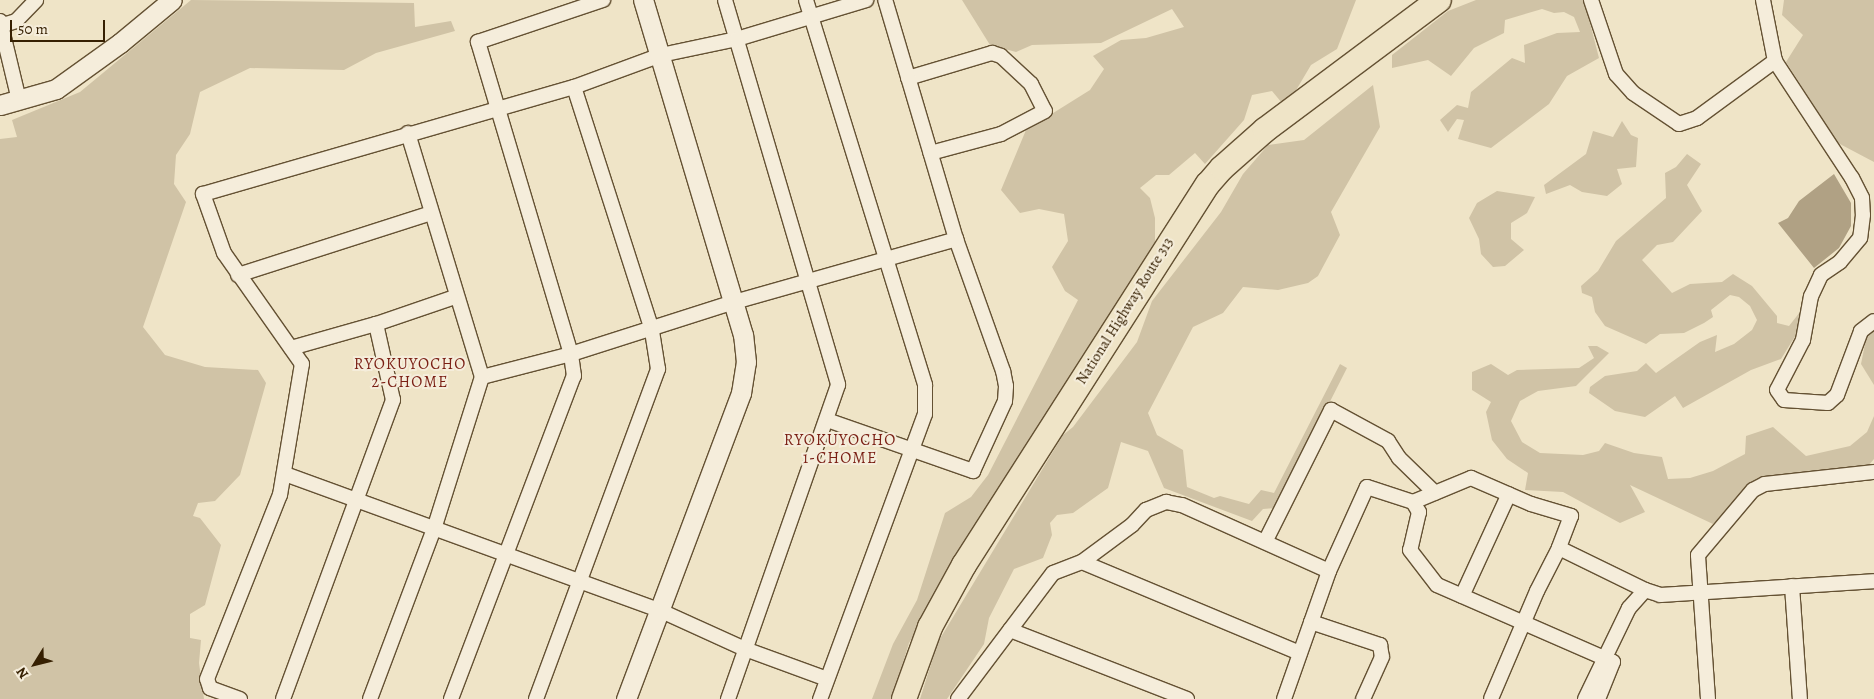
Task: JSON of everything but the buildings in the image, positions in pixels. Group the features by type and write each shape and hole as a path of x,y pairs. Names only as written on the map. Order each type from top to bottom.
{"highway":[{"name":"National Highway Route 313","path":"904,699 930,627 952,587 1208,184 1222,168 1266,130 1439,0"}],"street":[{"path":"19,100 0,24 16,22 36,0"},
{"path":"0,105 56,89 120,43 172,0"},
{"path":"451,699 508,556 574,376 571,354 478,42 603,0"},
{"path":"626,699 741,393 746,362 743,335 734,302 643,0"},
{"path":"725,0 838,385 728,699"},
{"path":"806,0 924,385 925,414 820,699"},
{"path":"240,699 210,688 207,679 285,474 302,364 224,253 203,194 408,133 498,110 574,87 661,55 737,39 866,0"},
{"path":"827,420 973,471 1004,402 1006,386 1003,371 956,239 885,0"},
{"path":"1591,0 1616,74 1633,93 1679,124 1697,118 1775,62"},
{"path":"1763,0 1775,62 1852,178 1862,198 1864,215 1860,238 1840,262 1821,275 1811,296 1803,340 1777,390 1784,400 1828,403 1837,395 1861,331 1874,321"},
{"path":"908,78 992,53 1001,56 1031,84 1046,111 1001,134 930,153"},
{"path":"536,699 581,583 658,369 652,330 574,87"},
{"path":"370,699 434,529 482,377 455,297 408,133"},
{"path":"238,275 431,213"},
{"path":"482,377 571,354 652,330 734,302 809,283 956,239"},
{"path":"291,348 376,324 455,297"},
{"path":"283,699 358,500 393,400 376,324"},
{"path":"1264,542 1331,410 1388,441 1399,458 1435,493"},
{"path":"1708,699 1698,592 1698,555 1753,490 1765,484 1874,472"},
{"path":"285,474 659,610 746,650 827,679"},
{"path":"1284,699 1329,571 1367,487 1413,502 1471,478 1571,516 1560,548 1524,622 1491,699"},
{"path":"1462,596 1509,494"},
{"path":"958,699 1052,573 1082,562 1132,525 1146,510 1166,502 1182,505 1329,571"},
{"path":"1413,502 1418,512 1410,550 1437,585 1613,662 1598,699"},
{"path":"1560,548 1644,590 1660,595 1874,581"},
{"path":"1082,562 1300,653"},
{"path":"1792,586 1800,699"},
{"path":"1585,699 1630,608 1644,590"},
{"path":"1311,622 1380,645 1382,656 1363,699"},
{"path":"1010,630 1187,699"}],"shaded area":[{"path":"191,0 414,3 415,27 451,21 455,31 376,53 344,70 250,68 200,92 190,134 176,155 174,184 186,202 143,327 165,355 205,367 258,370 266,383 240,475 215,501 198,503 193,516 200,518 221,545 205,605 190,614 190,638 201,640 199,663 204,699 0,699 0,139 17,137 12,120 80,92"},
{"path":"962,0 1356,0 1337,49 1311,65 1295,92 1282,103 1272,91 1252,95 1244,120 1205,164 1195,153 1169,175 1156,175 1140,188 1150,198 1155,218 1155,242 909,643 892,699 872,699 893,644 917,600 945,513 971,497 988,475 1078,300 1065,291 1052,267 1068,241 1064,214 1039,209 1020,213 1001,190 1026,130 1090,90 1104,69 1093,56 1121,40 1146,38 1184,27 1172,9 1101,43 1032,45 1016,52 990,45"},
{"path":"1476,0 1584,0 1599,58 1567,76 1549,104 1491,148 1458,139 1464,120 1457,119 1448,132 1440,120 1457,105 1468,108 1471,92 1512,58 1525,63 1524,45 1557,33 1580,32 1574,17 1564,12 1554,13 1542,9 1505,20 1504,33 1474,48 1451,76 1428,60 1392,68 1392,55 1448,11"},
{"path":"1784,0 1874,0 1874,162 1838,143 1786,62 1803,35 1782,15"},
{"path":"1373,85 1380,127 1331,212 1340,235 1318,276 1308,283 1278,290 1243,287 1223,313 1193,327 1148,413 1157,435 1183,450 1187,487 1214,498 1220,496 1249,504 1261,490 1274,493 1340,364 1347,368 1276,508 1263,509 1252,521 1164,488 1148,451 1121,442 1108,488 1073,513 1057,515 1050,523 1052,535 1043,558 1014,569 989,618 984,644 947,699 920,699 938,642 1063,435 1073,427 1137,342 1152,301 1221,212 1243,174 1268,145 1304,140"},
{"path":"1622,121 1631,135 1638,138 1636,167 1617,169 1622,184 1607,196 1582,192 1570,185 1546,194 1544,185 1586,154 1593,131 1613,137"},
{"path":"1687,154 1701,164 1687,185 1702,211 1673,242 1657,245 1642,260 1672,293 1690,284 1722,282 1733,274 1752,286 1777,316 1777,323 1789,326 1800,312 1799,330 1781,359 1751,370 1683,408 1675,396 1645,417 1615,411 1589,393 1590,387 1605,376 1637,371 1646,363 1656,373 1700,342 1717,335 1715,352 1734,344 1752,330 1757,320 1750,306 1739,297 1730,295 1711,310 1713,317 1704,323 1684,333 1660,334 1646,344 1605,326 1595,312 1592,297 1582,293 1581,286 1598,271 1616,241 1666,198 1665,173 1676,167"},
{"path":"1834,174 1851,203 1851,226 1839,248 1814,268 1778,223 1788,218 1799,201"},
{"path":"1497,191 1535,197 1527,213 1511,223 1511,239 1524,250 1505,266 1493,267 1481,254 1479,239 1469,218 1477,203"},
{"path":"1874,329 1874,385 1861,364 1867,334"},
{"path":"1588,346 1597,346 1609,353 1576,386 1538,391 1520,401 1511,421 1522,442 1540,453 1583,455 1599,451 1605,443 1634,453 1662,457 1668,479 1690,478 1713,471 1745,454 1746,436 1773,427 1806,456 1850,446 1867,432 1874,416 1874,459 1868,466 1756,479 1713,524 1630,485 1645,512 1620,523 1563,492 1525,490 1528,473 1507,459 1492,440 1486,412 1491,402 1472,390 1472,372 1491,364 1508,375 1517,370 1579,368 1594,358"}],"district":[{"name":"RYOKUYOCHO 2-CHOME","path":"410,373"},
{"name":"RYOKUYOCHO 1-CHOME","path":"840,449"}]}
